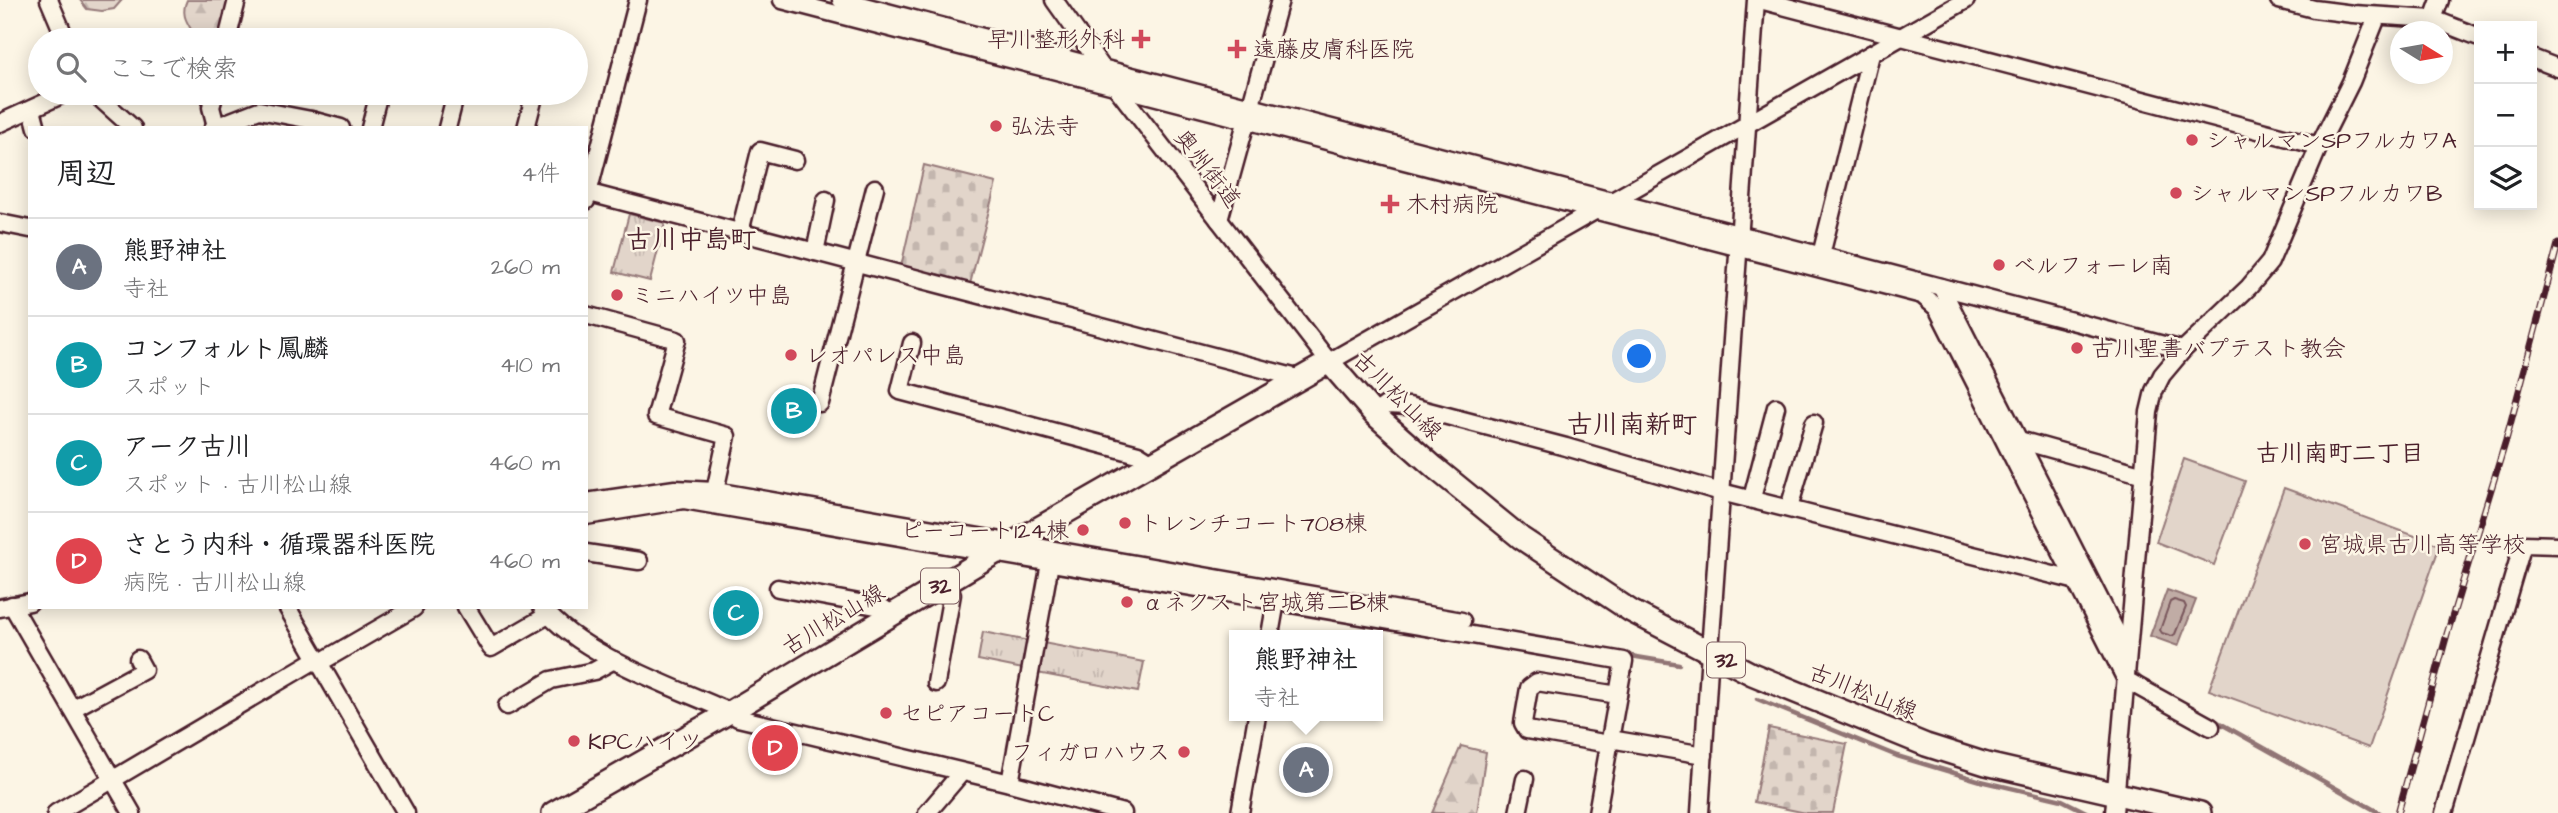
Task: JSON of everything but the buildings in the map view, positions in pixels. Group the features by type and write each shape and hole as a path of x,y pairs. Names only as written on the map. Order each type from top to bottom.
{"main road":[{"name":"古川松山線","path":"553,813 730,712 1004,548 1329,362 1374,414 1521,538 1632,611 1752,674 1926,745 1986,764 2115,803 2200,813"}],"street":[{"path":"49,0 61,28"},
{"path":"230,28 237,0"},
{"path":"588,191 638,0"},
{"path":"782,0 1101,67 1248,114 1594,211 1821,255 1922,295 1937,308 2014,442 2128,654"},
{"path":"841,0 1116,87 1248,114 1612,200 1739,241 1883,278 1941,287 2183,350"},
{"name":"奥州街道","path":"1054,0 1116,87 1329,362"},
{"path":"1219,220 1280,0"},
{"path":"1700,813 1747,124 1758,0 2319,146"},
{"path":"1329,362 1966,0"},
{"path":"2279,0 2314,9 2377,17 2433,19 2474,35"},
{"path":"2433,19 2440,0"},
{"path":"2115,803 2149,412 2154,391 2162,375 2183,350 2249,287 2270,262 2319,146 2351,82 2377,17"},
{"path":"1821,255 1871,54"},
{"path":"2537,60 2558,68"},
{"path":"0,123 39,105"},
{"path":"107,105 131,126"},
{"path":"212,105 215,126"},
{"path":"371,126 376,105"},
{"path":"448,126 453,105"},
{"path":"527,126 532,105"},
{"path":"32,108 36,126"},
{"path":"218,126 259,110 313,124"},
{"path":"740,232 760,151 795,160"},
{"path":"820,403 875,188"},
{"path":"588,195 740,232 1301,379"},
{"path":"814,252 826,200"},
{"path":"0,223 28,229"},
{"path":"1941,287 2077,581 2126,680 2211,727"},
{"path":"588,316 677,340 656,416 727,436 714,498"},
{"path":"912,343 900,391 1138,454 1154,464"},
{"path":"1374,414 1386,405 1409,406 1566,447 1721,492 2077,581"},
{"path":"1752,498 1776,407"},
{"path":"1789,508 1814,423"},
{"path":"2014,442 2144,475"},
{"path":"588,502 675,489 714,498 1306,600 1624,661 1597,813"},
{"path":"588,516 684,500 714,498"},
{"path":"2444,813 2523,544 2558,545"},
{"path":"1004,548 1050,562 1081,561"},
{"path":"588,553 639,561"},
{"path":"1010,783 1050,562"},
{"path":"936,683 952,594 946,582"},
{"path":"1226,586 1276,601 1306,600 1462,621"},
{"path":"778,588 881,607 892,614"},
{"path":"1271,630 1276,601"},
{"path":"28,602 6,606 72,709 132,813"},
{"path":"288,609 406,813"},
{"path":"56,813 410,609"},
{"path":"467,609 491,648 545,611 573,636 614,660 738,718 1123,813"},
{"path":"72,709 144,670 138,659"},
{"path":"507,706 551,680 594,671 614,660"},
{"path":"1618,695 1537,682 1529,688 1523,723 1527,730 1704,755"},
{"path":"1240,813 1255,721"},
{"path":"927,813 962,772"},
{"path":"1518,813 1525,779"}],"green space":[{"path":"80,0 122,0 114,9 102,11 87,9"},
{"path":"187,0 233,0 226,28 191,28 185,16"},
{"path":"924,165 996,183 969,288 900,271"},
{"path":"629,214 665,223 650,281 614,272"},
{"path":"2184,459 2245,481 2214,565 2156,542"},
{"path":"2284,488 2440,545 2369,748 2209,690"},
{"path":"983,632 1029,641 1023,669 978,660"},
{"path":"1043,643 1144,662 1138,692 1037,673"},
{"path":"1769,728 1847,744 1833,813 1806,813 1754,802"},
{"path":"1461,746 1486,752 1477,813 1432,813"}],"water":[{"path":"2167,590 2196,600 2178,646 2150,636"}],"waterway":[{"path":"0,599 28,594"},
{"path":"1625,655 1679,664"},
{"path":"2135,673 2143,681"},
{"path":"1757,699 1897,756 1981,781 2062,800 2088,813"},
{"path":"2200,712 2380,813"}],"railway":[{"path":"2398,813 2447,634 2506,440 2558,244"}],"place":[{"name":"早川整形外科","path":"1141,39"},
{"name":"遠藤皮膚科医院","path":"1237,49"},
{"name":"弘法寺","path":"996,126"},
{"name":"シャルマンSPフルカワA","path":"2192,140"},
{"name":"シャルマンSPフルカワB","path":"2176,193"},
{"name":"木村病院","path":"1390,204"},
{"name":"ベルフォーレ南","path":"1999,265"},
{"name":"ミニハイツ中島","path":"617,295"},
{"name":"古川聖書バプテスト教会","path":"2077,348"},
{"name":"レオパレス中島","path":"791,355"},
{"name":"コンフォルト鳳麟","path":"794,411"},
{"name":"トレンチコート708棟","path":"1125,523"},
{"name":"ピーコート124棟","path":"1083,530"},
{"name":"宮城県古川高等学校","path":"2305,544"},
{"name":"αネクスト宮城第二B棟","path":"1127,602"},
{"name":"アーク古川","path":"736,613"},
{"name":"セピアコートC","path":"886,713"},
{"name":"KPCハイツ","path":"574,741"},
{"name":"さとう内科・循環器科医院","path":"775,748"},
{"name":"フィガロハウス","path":"1184,752"},
{"name":"熊野神社","path":"1306,770"}],"district":[{"name":"古川中島町","path":"691,239"},
{"name":"古川南新町","path":"1632,424"},
{"name":"古川南町二丁目","path":"2340,453"}]}
